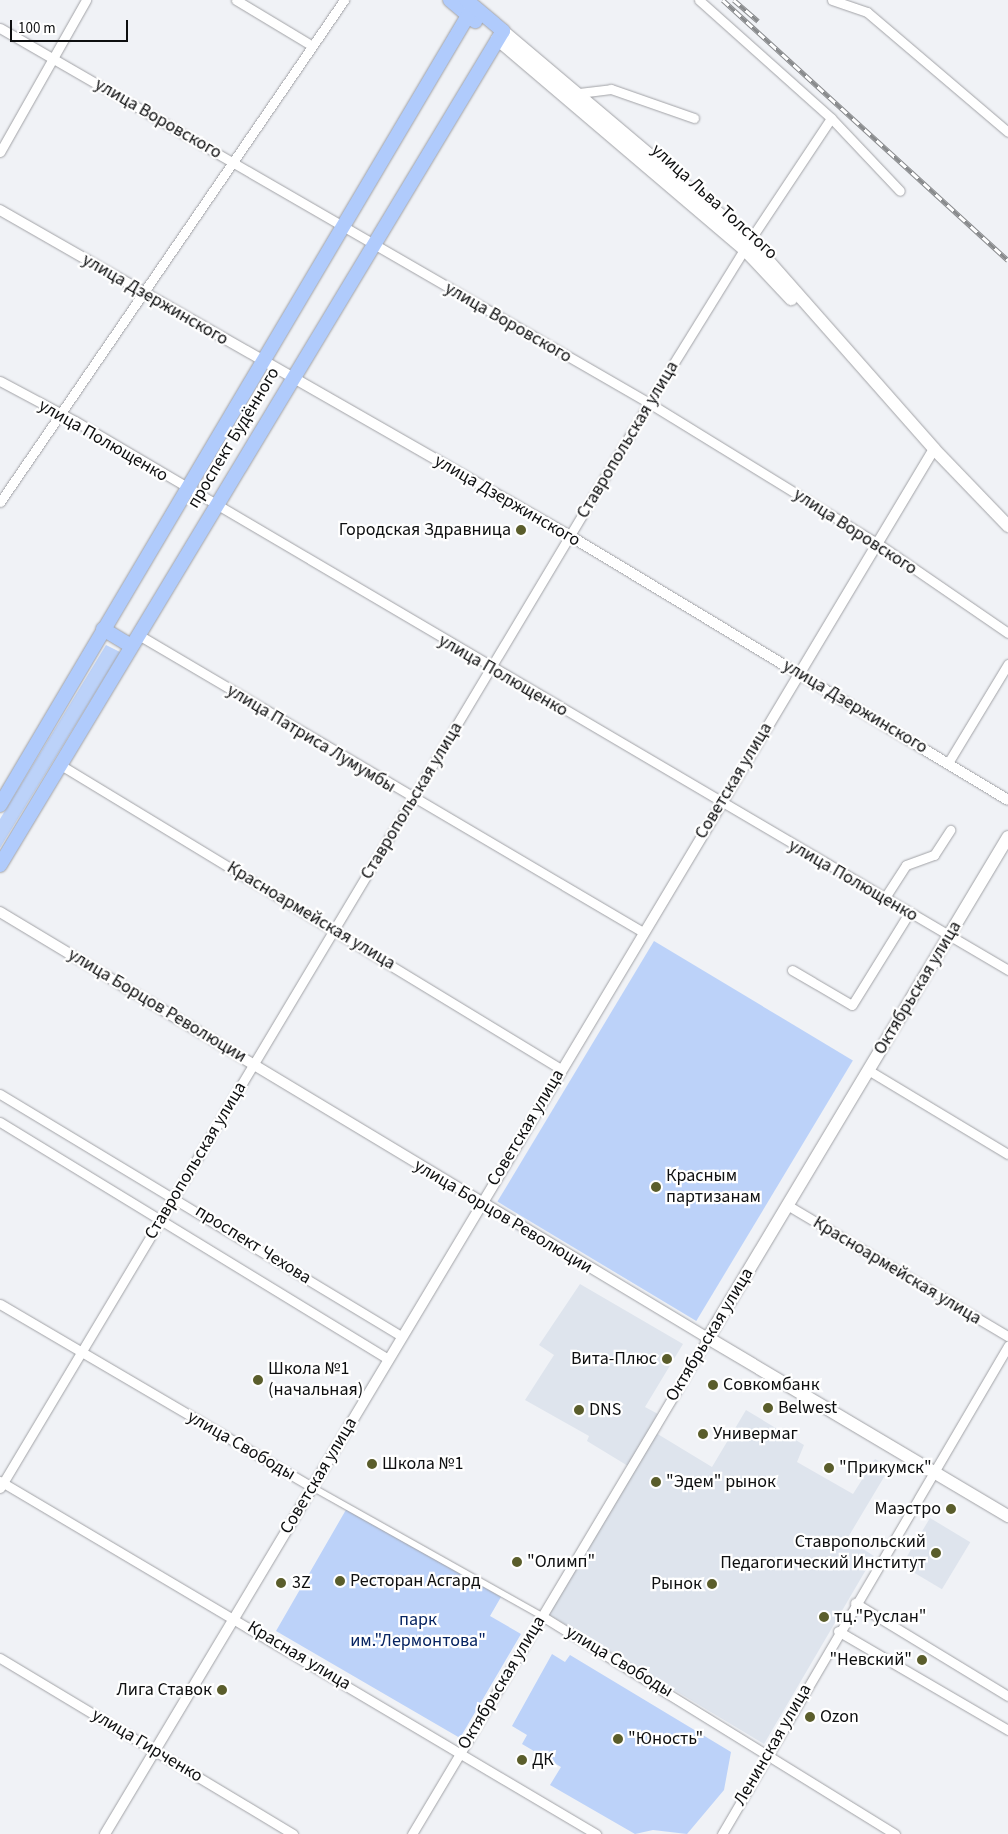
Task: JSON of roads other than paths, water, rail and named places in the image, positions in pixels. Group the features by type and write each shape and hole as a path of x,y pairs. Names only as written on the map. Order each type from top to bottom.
{"main road":[{"name":"улица Льва Толстого","path":"450,0 469,7 500,36 747,244"},
{"name":"проспект Будённого","path":"0,805 263,363 340,225 469,7"},
{"name":"улица Льва Толстого","path":"500,36 579,93 747,244 933,451 1008,526"},
{"name":"проспект Будённого","path":"0,865 214,506 292,380 370,245 500,36"},
{"path":"103,629 134,639"},
{"name":"Октябрьская улица","path":"708,1338 1008,837"},
{"name":"улица Борцов Революции","path":"708,1338 1008,1516"}],"street":[{"path":"0,152 86,0"},
{"path":"236,0 311,46"},
{"path":"0,502 344,0"},
{"path":"699,0 831,118 900,191"},
{"path":"832,0 867,12 1008,132"},
{"name":"улица Воровского","path":"0,28 233,162 340,225 370,245 649,403 877,543 1008,633"},
{"path":"579,93 611,89 694,118"},
{"name":"Ставропольская улица","path":"1,1484 255,1064 649,403 747,244 831,118"},
{"name":"улица Дзержинского","path":"0,210 292,380 570,536 1008,800"},
{"name":"улица Полющенко","path":"0,382 58,416 75,421 187,491 1008,970"},
{"name":"Советская улица","path":"105,1834 798,672 933,451"},
{"name":"улица Патриса Лумумбы","path":"134,639 643,932"},
{"path":"948,763 1008,664"},
{"name":"Красноармейская улица","path":"60,764 561,1069"},
{"path":"884,899 906,865 934,855 950,830"},
{"name":"улица Борцов Революции","path":"0,912 255,1064 480,1205 708,1338"},
{"path":"792,970 852,1005 909,913"},
{"path":"868,1070 1008,1154"},
{"name":"проспект Чехова","path":"0,1094 174,1196 401,1336"},
{"name":"проспект Чехова","path":"0,1122 159,1221 388,1359"},
{"name":"Красноармейская улица","path":"787,1205 1008,1336"},
{"name":"улица Свободы","path":"0,1304 312,1487 542,1616 770,1753 895,1834"},
{"name":"Октябрьская улица","path":"412,1834 708,1338"},
{"name":"Ленинская улица","path":"722,1834 838,1631 1008,1346"},
{"name":"Красная улица","path":"1,1484 235,1618 596,1834"},
{"path":"855,1603 1008,1696"},
{"path":"838,1631 1008,1730"},
{"name":"улица Гирченко","path":"0,1658 293,1834"}],"railway":[{"path":"723,0 1008,260"},
{"path":"734,0 758,21"}],"place":[{"name":"Городская Здравница","path":"521,530"},
{"name":"Красным партизанам","path":"656,1187"},
{"name":"Вита-Плюс","path":"667,1359"},
{"name":"Школа №1 (начальная)","path":"258,1380"},
{"name":"Совкомбанк","path":"713,1385"},
{"name":"Belwest","path":"768,1408"},
{"name":"DNS","path":"579,1410"},
{"name":"Универмаг","path":"703,1434"},
{"name":"Школа №1","path":"372,1464"},
{"name":"\"Прикумск\"","path":"829,1468"},
{"name":"\"Эдем\" рынок","path":"656,1482"},
{"name":"Маэстро","path":"951,1509"},
{"name":"Ставропольский Педагогический Институт","path":"936,1553"},
{"name":"\"Олимп\"","path":"517,1562"},
{"name":"Ресторан Асгард","path":"340,1581"},
{"name":"3Z","path":"281,1583"},
{"name":"Рынок","path":"712,1584"},
{"name":"тц.\"Руслан\"","path":"824,1617"},
{"name":"\"Невский\"","path":"922,1660"},
{"name":"Лига Ставок","path":"222,1690"},
{"name":"Ozon","path":"810,1717"},
{"name":"\"Юность\"","path":"618,1739"},
{"name":"ДК","path":"522,1760"}],"park label":[{"name":"парк им.\"Лермонтова\"","path":"418,1631"}]}
